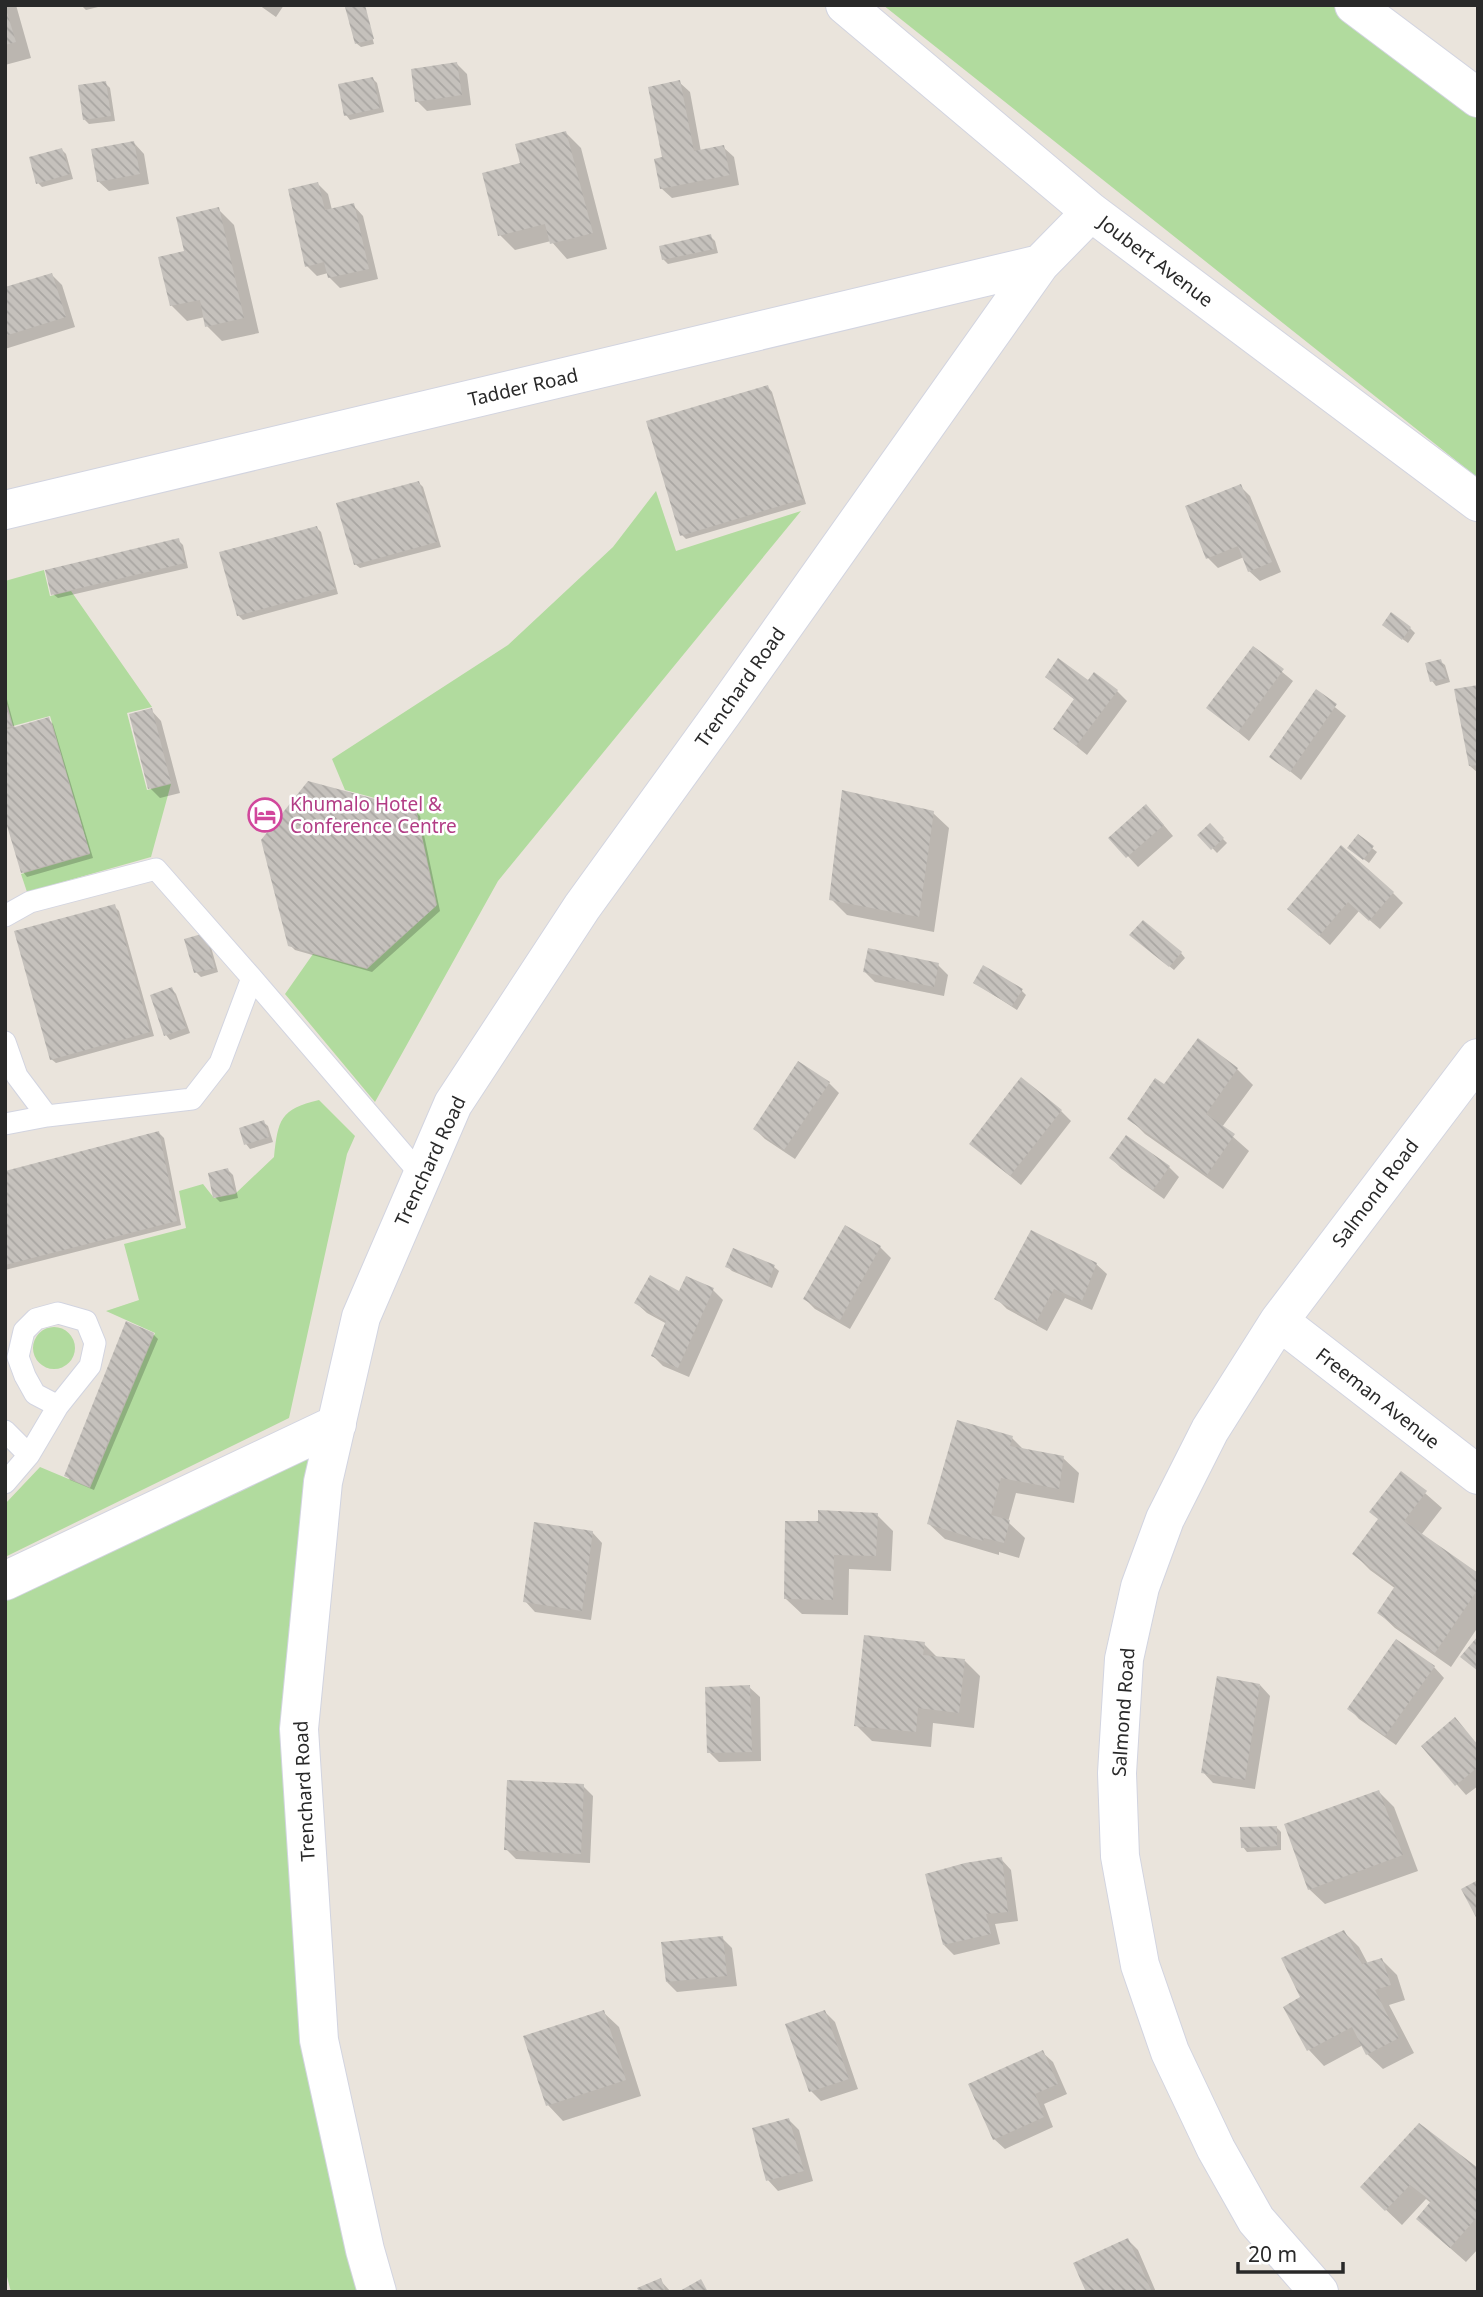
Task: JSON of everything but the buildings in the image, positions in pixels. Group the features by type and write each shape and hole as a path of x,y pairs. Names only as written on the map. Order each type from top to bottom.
{"street":[{"name":"Joubert Avenue","path":"845,5 1091,212 1478,502"},
{"path":"1354,5 1478,98"},
{"name":"Trenchard Road","path":"377,2292 365,2250 319,2040 299,1729 323,1482 361,1317 453,1104 582,907 1040,264 1091,212"},
{"name":"Tadder Road","path":"5,510 1040,264"},
{"name":"Salmond Road","path":"1319,2292 1256,2220 1216,2149 1170,2052 1140,1965 1120,1856 1117,1773 1124,1659 1140,1587 1165,1519 1210,1430 1279,1321 1478,1058"},
{"name":"Freeman Avenue","path":"1279,1321 1478,1475"},
{"path":"5,1581 337,1424"}],"lane":[{"path":"5,916 30,902 156,869 422,1176"},
{"path":"5,1124 47,1116 192,1099 220,1063 252,978"},
{"path":"5,1042 17,1076 47,1116"},
{"path":"5,1483 29,1455 58,1406"},
{"path":"5,1431 29,1455"}],"green space":[{"path":"883,5 1339,5 1478,109 1478,478"},
{"path":"656,491 676,551 801,511 498,881 375,1102 285,994 313,954 367,969 437,905 416,809 345,790 332,759 508,645 613,547"},
{"path":"44,570 50,596 71,591 152,707 127,713 147,790 171,784 151,857 27,892 21,874 90,854 50,716 13,726 5,697 5,581"},
{"path":"319,1100 355,1136 347,1154 289,1418 5,1557 5,1504 40,1467 90,1488 155,1333 106,1311 139,1300 124,1244 186,1228 179,1191 203,1184 214,1198 235,1194 274,1157 277,1134 283,1118 296,1108"},
{"path":"54,1327 69,1333 75,1348 69,1363 54,1369 39,1363 33,1348 39,1333"},
{"path":"325,1443 293,1728 371,2292 11,2292 5,2269 5,1596"}],"place":[{"name":"Khumalo Hotel & Conference Centre","path":"265,815"}]}
